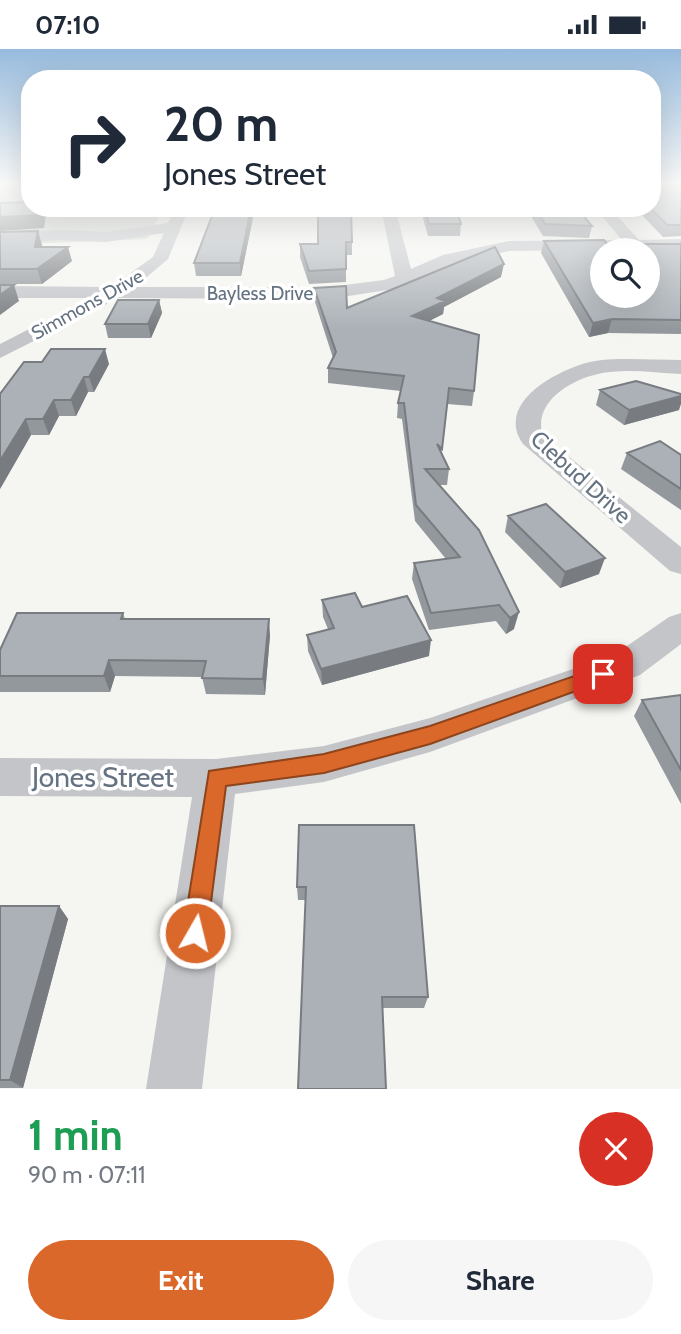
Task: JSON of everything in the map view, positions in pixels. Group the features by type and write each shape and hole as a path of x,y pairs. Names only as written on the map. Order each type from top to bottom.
{"street":[{"path":"0,239 58,235 106,237 141,232"},
{"name":"Simmons Drive","path":"0,352 114,293 160,259 173,232"},
{"path":"393,232 404,278"},
{"name":"Bayless Drive","path":"660,244 681,244"},
{"name":"Bayless Drive","path":"0,292 38,290 114,293 330,293 362,290 404,278 471,252 509,246 590,245"},
{"name":"Clebud Drive","path":"681,367 597,366 550,386 539,397 529,414 526,428 532,439 681,563"},
{"name":"Jones Street","path":"0,777 216,778 324,764 430,735 627,665 681,626"},
{"path":"174,1089 216,778"}],"shaded area":[{"path":"0,232 151,232 147,239 0,245"}],"building":[{"path":"0,232 38,232 35,247 68,247 37,269 0,269"},
{"path":"206,232 246,232 240,263 194,263"},
{"path":"318,232 352,232 352,242 346,242 346,269 309,271 300,244 318,244"},
{"path":"590,240 590,308 660,308 660,244 681,244 681,320 612,319 593,323 544,241"},
{"path":"495,247 504,264 437,298 445,301 412,316 479,335 474,391 449,388 442,449 437,444 449,469 425,469 479,530 519,612 510,618 499,605 431,613 414,563 460,557 416,505 404,403 398,403 404,376 328,368 336,352 314,288 346,286 347,308"},
{"path":"0,285 14,285 0,295"},
{"path":"118,300 159,300 148,324 105,324"},
{"path":"51,349 105,349 89,377 84,377 71,400 54,400 43,419 26,419 0,461 0,394 24,362 42,362"},
{"path":"636,381 681,396 629,410 600,390"},
{"path":"660,441 681,455 681,489 627,453"},
{"path":"546,504 605,558 565,572 508,516"},
{"path":"355,593 362,607 407,596 431,640 321,669 307,635 334,628 322,600"},
{"path":"17,613 123,613 121,619 269,619 263,679 202,678 206,661 109,660 104,676 0,676 0,650"},
{"path":"681,695 681,770 642,700"},
{"path":"299,825 414,825 428,997 382,997 386,1089 298,1089 306,887 297,887"},
{"path":"0,906 59,906 10,1080 0,1080"}],"route":[{"path":"195,933 216,778 324,764 430,735 603,674"}]}
